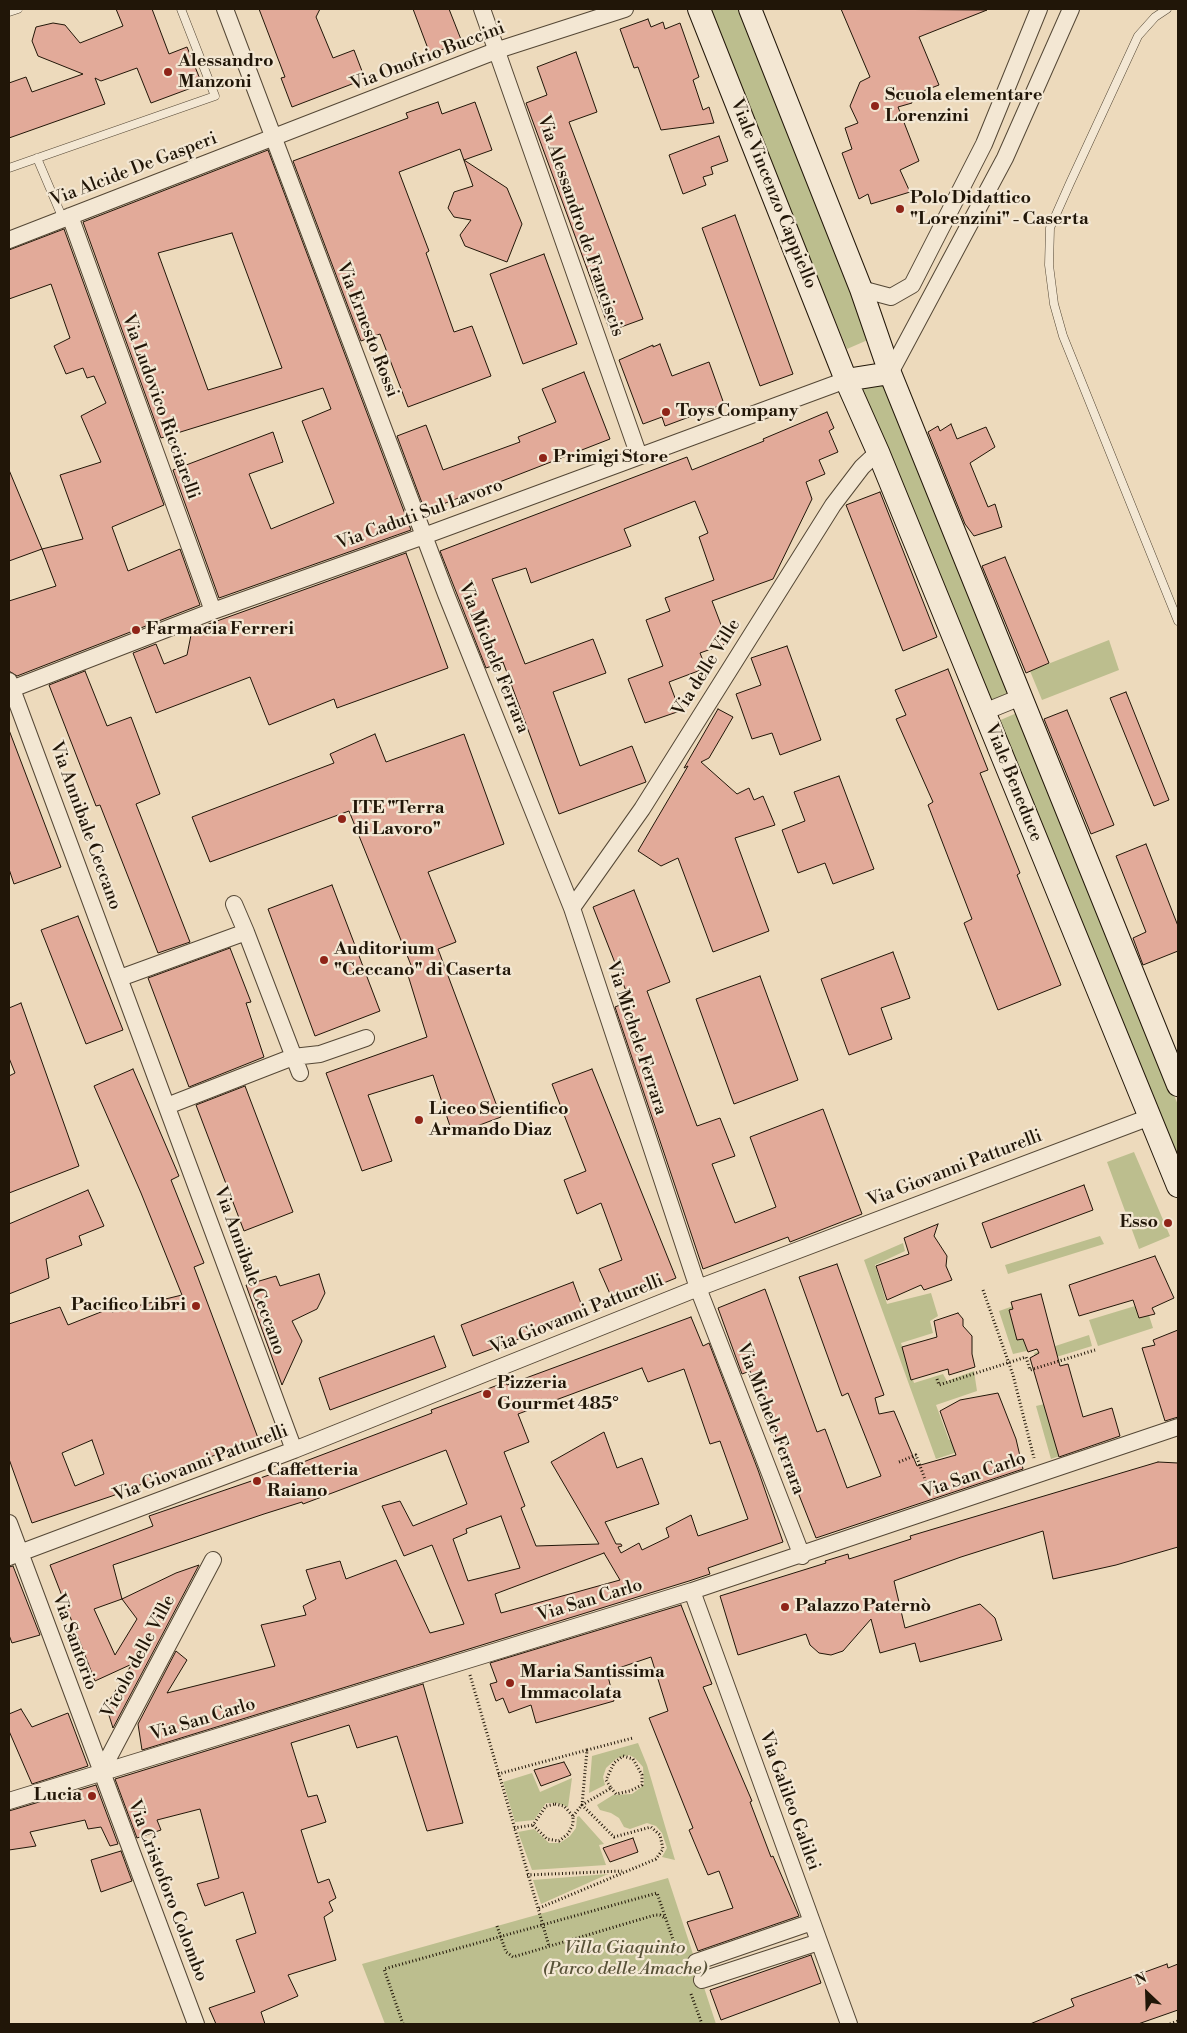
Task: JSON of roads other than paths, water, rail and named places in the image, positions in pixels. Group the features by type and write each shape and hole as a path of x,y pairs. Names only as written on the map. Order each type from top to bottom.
{"street":[{"name":"Via Ernesto Rossi","path":"225,9 424,536"},
{"name":"Via Alessandro de Franciscis","path":"482,9 498,50 639,456"},
{"name":"Via Onofrio Buccini","path":"273,138 597,13 625,9"},
{"name":"Viale Vincenzo Cappiello","path":"699,9 846,380"},
{"path":"750,9 861,289 890,373 1178,1085"},
{"path":"861,289 892,297 912,285 984,144 1039,9"},
{"path":"890,373 1005,158 1071,9"},
{"name":"Via Alcide De Gasperi","path":"9,240 273,138"},
{"name":"Via Ludovico Ricciarelli","path":"66,217 213,611"},
{"path":"846,380 890,373"},
{"name":"Viale Beneduce","path":"846,380 878,452 1178,1186"},
{"name":"Via Caduti Sul Lavoro","path":"10,686 846,380"},
{"name":"Via delle Ville","path":"572,908 642,810 833,506 862,467 878,452"},
{"name":"Via Michele Ferrara","path":"424,536 572,908 698,1288 802,1556"},
{"name":"Via Annibale Ceccano","path":"10,686 294,1450"},
{"path":"984,712 1021,697"},
{"path":"234,904 300,1073"},
{"path":"120,978 246,932"},
{"path":"167,1106 293,1056 320,1054 366,1038"},
{"name":"Via Giovanni Patturelli","path":"14,1555 294,1450 698,1288 1150,1117"},
{"name":"Via San Carlo","path":"9,1801 692,1591 1175,1431"},
{"name":"Via Santorio","path":"9,1522 14,1555 101,1772"},
{"name":"Vicolo delle Ville","path":"101,1772 213,1560"},
{"name":"Via Galileo Galilei","path":"692,1591 849,2024"},
{"name":"Via Cristoforo Colombo","path":"101,1772 196,2024"},
{"path":"688,1961 812,1922"},
{"path":"695,1983 819,1942"}],"lane":[{"path":"9,12 18,9"},
{"path":"9,168 215,96 181,9"},
{"path":"1167,9 1155,17 1138,36 1070,182 1050,228 1049,264 1054,304 1064,336 1178,621"},
{"path":"37,158 66,217"}],"place":[{"name":"Alessandro Manzoni","path":"168,72"},
{"name":"Scuola elementare Lorenzini","path":"875,106"},
{"name":"Polo Didattico \"Lorenzini\" - Caserta","path":"900,209"},
{"name":"Toys Company","path":"666,412"},
{"name":"Primigi Store","path":"543,458"},
{"name":"Farmacia Ferreri","path":"136,630"},
{"name":"ITE \"Terra di Lavoro\"","path":"342,819"},
{"name":"Auditorium \"Ceccano\" di Caserta","path":"324,960"},
{"name":"Liceo Scientifico Armando Diaz","path":"419,1120"},
{"name":"Esso","path":"1168,1223"},
{"name":"Pacifico Libri","path":"196,1306"},
{"name":"Pizzeria Gourmet 485°","path":"487,1394"},
{"name":"Caffetteria Raiano","path":"257,1481"},
{"name":"Palazzo Paternò","path":"785,1607"},
{"name":"Maria Santissima Immacolata","path":"510,1683"},
{"name":"Lucia","path":"92,1796"}],"park label":[{"name":"Villa Giaquinto (Parco delle Amache)","path":"625,1959"}]}
